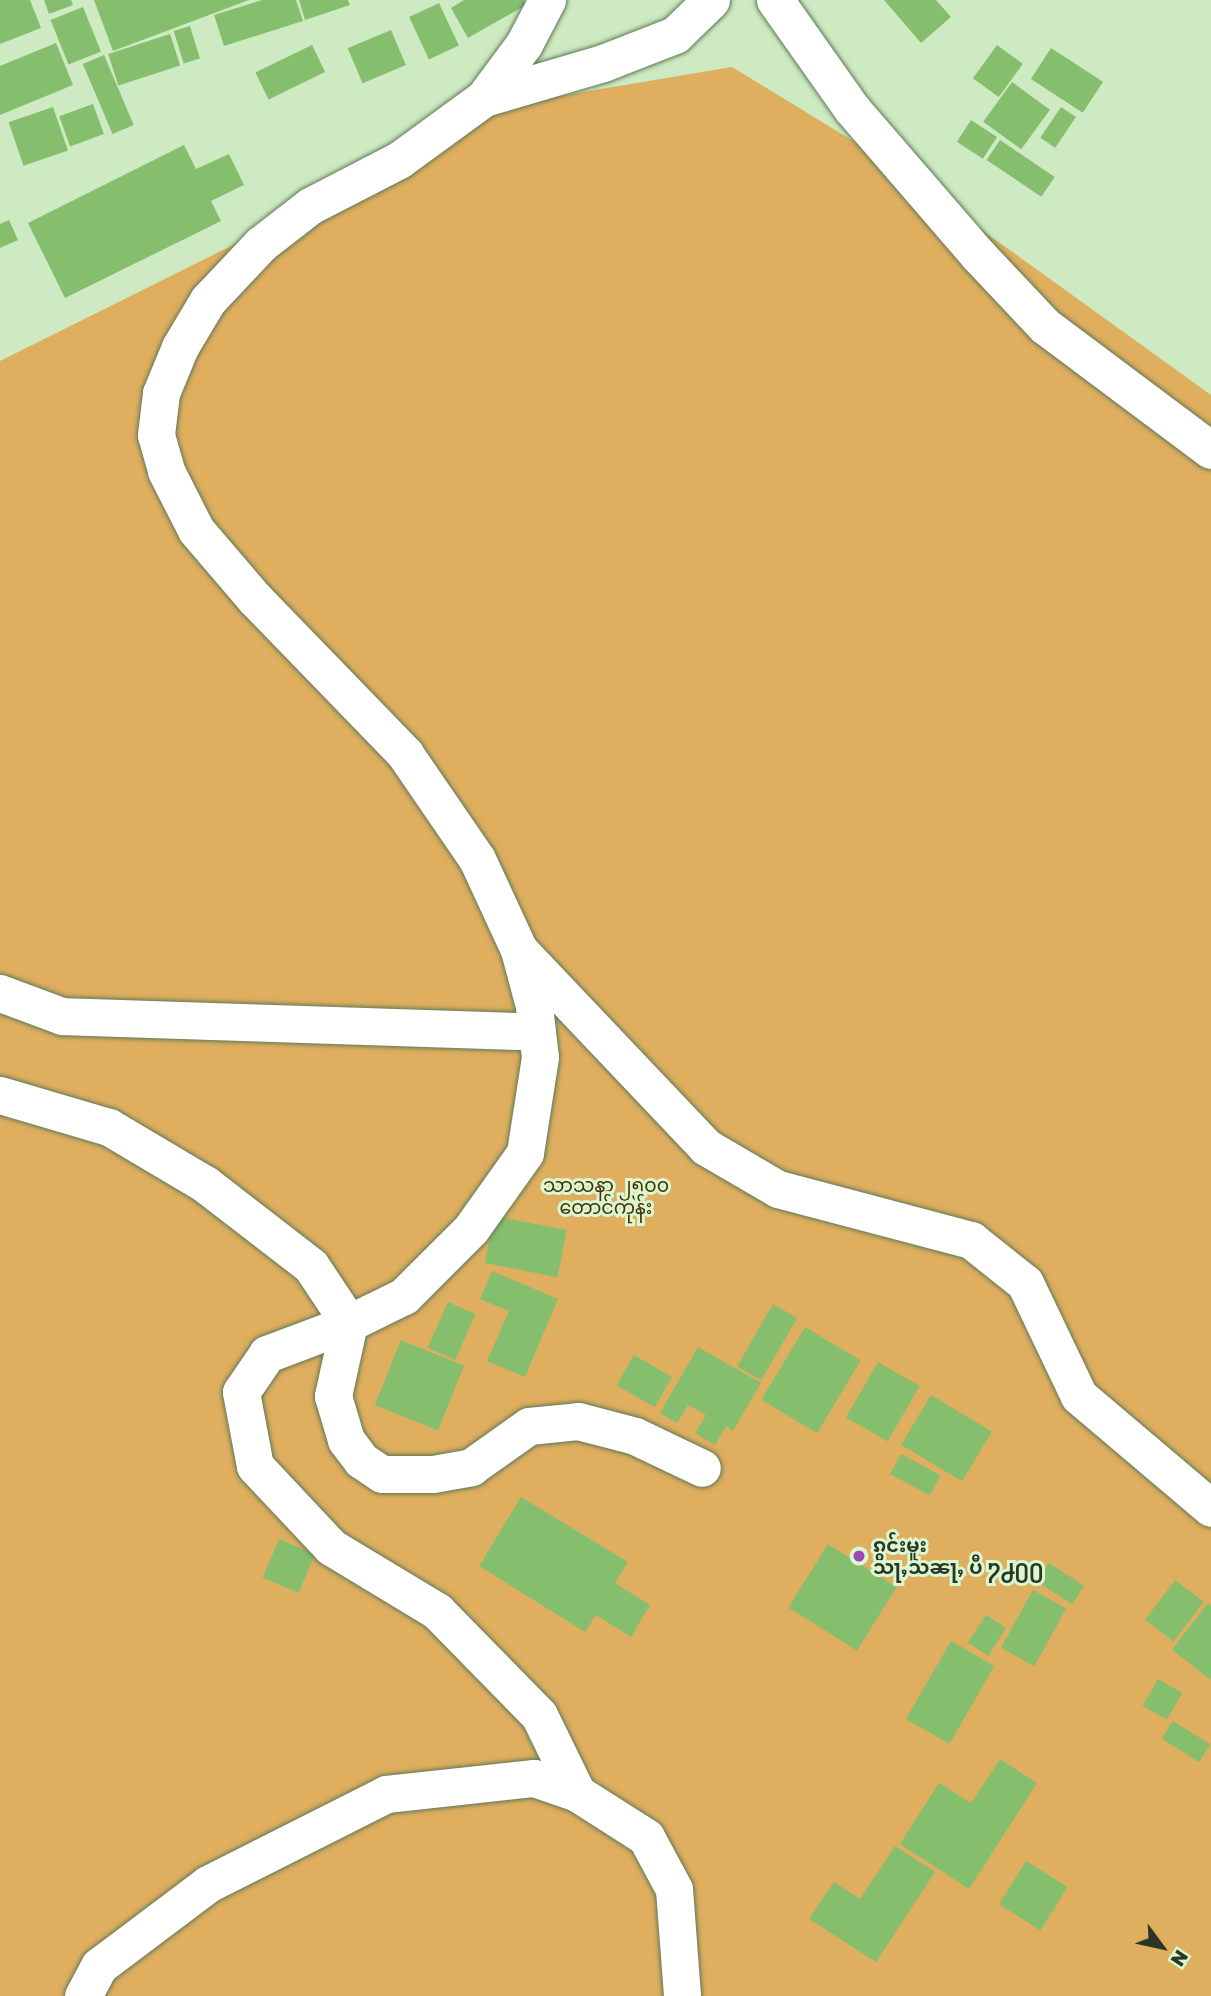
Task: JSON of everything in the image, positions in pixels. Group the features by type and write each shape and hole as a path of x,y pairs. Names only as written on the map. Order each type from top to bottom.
{"street":[{"path":"547,0 524,44 484,98 399,160 310,206 261,244 208,300 180,347 160,393 156,435 166,471 196,530 256,599 405,754 477,859 520,950 534,1006 540,1057 526,1153 471,1229 404,1296 349,1323 267,1354 241,1392 255,1466 331,1547 437,1611 539,1714 578,1793"},
{"path":"484,98 603,64 675,35 711,0"},
{"path":"775,0 852,110 978,255 1045,326 1211,450"},
{"path":"520,950 706,1147 778,1189 971,1240 1025,1283 1079,1396 1211,1508"},
{"path":"0,993 62,1016 537,1032"},
{"path":"0,1095 109,1126 205,1184 311,1266 349,1323 333,1396 346,1440 361,1460 382,1474 433,1474 471,1467 529,1426 578,1421 635,1436 702,1468"},
{"path":"83,1996 99,1966 208,1884 387,1794 534,1778 578,1793 646,1836 674,1889 682,1996"}],"green space":[{"name":"သာသနာ ၂၅၀၀ တောင်ကုန်း","path":"732,67 886,161 1211,395 1211,1996 0,1996 0,361 518,103"}],"building":[{"path":"0,0 30,0 41,28 0,44"},
{"path":"44,0 71,0 73,5 49,14"},
{"path":"94,0 249,0 113,51"},
{"path":"262,0 296,0 303,21 224,46 214,15"},
{"path":"299,0 348,0 350,5 305,20"},
{"path":"464,0 523,0 526,5 468,38 451,8"},
{"path":"884,0 936,0 951,17 921,43"},
{"path":"439,3 459,46 429,60 409,17"},
{"path":"83,7 101,52 69,65 51,20"},
{"path":"190,26 200,59 184,63 174,31"},
{"path":"391,30 406,65 363,83 348,48"},
{"path":"170,34 180,65 118,85 108,54"},
{"path":"56,43 73,85 0,115 0,66"},
{"path":"312,45 325,72 269,100 255,73"},
{"path":"997,45 1023,64 999,97 973,78"},
{"path":"1051,48 1103,82 1083,113 1031,79"},
{"path":"104,55 134,125 113,134 83,64"},
{"path":"1012,82 1050,110 1021,149 983,122"},
{"path":"93,104 104,134 70,146 59,116"},
{"path":"53,107 68,150 24,166 9,122"},
{"path":"1061,107 1076,117 1055,148 1040,138"},
{"path":"971,120 997,137 983,159 957,142"},
{"path":"1000,140 1055,177 1041,197 987,160"},
{"path":"184,145 196,169 229,154 244,185 211,201 221,221 65,298 28,223"},
{"path":"9,220 18,240 0,248 0,224"},
{"path":"494,1216 567,1230 557,1277 485,1263"},
{"path":"492,1271 558,1299 525,1377 487,1361 509,1311 480,1299"},
{"path":"448,1302 475,1314 455,1360 428,1348"},
{"path":"773,1304 797,1318 761,1380 737,1366"},
{"path":"805,1327 861,1360 817,1433 761,1400"},
{"path":"401,1340 464,1365 438,1430 375,1405"},
{"path":"698,1347 761,1383 733,1431 726,1426 715,1445 695,1433 706,1415 688,1405 677,1423 660,1413"},
{"path":"634,1355 672,1377 655,1407 616,1385"},
{"path":"878,1362 920,1386 888,1441 846,1417"},
{"path":"931,1395 992,1432 962,1481 901,1445"},
{"path":"901,1454 941,1475 930,1495 890,1474"},
{"path":"521,1497 628,1562 615,1583 650,1605 631,1637 596,1615 585,1632 479,1566"},
{"path":"279,1539 315,1554 298,1593 263,1578"},
{"path":"828,1544 897,1587 857,1651 788,1608"},
{"path":"1049,1563 1084,1586 1072,1604 1037,1581"},
{"path":"1175,1580 1204,1602 1174,1642 1145,1620"},
{"path":"1033,1590 1066,1608 1034,1666 1001,1648"},
{"path":"1208,1603 1211,1606 1211,1680 1172,1650"},
{"path":"986,1615 1006,1628 988,1656 968,1643"},
{"path":"951,1641 994,1666 949,1744 906,1719"},
{"path":"1158,1679 1182,1693 1167,1720 1142,1706"},
{"path":"1173,1721 1210,1744 1199,1762 1162,1739"},
{"path":"1000,1759 1037,1783 969,1889 900,1844 939,1783 971,1803"},
{"path":"895,1846 935,1872 876,1962 809,1919 834,1882 860,1899"},
{"path":"1026,1861 1068,1887 1041,1930 999,1904"}],"place":[{"name":"ၵွင်းမူး သႃႇသၼႃႇ ပီ ႒႕႐႐","path":"859,1556"}]}
